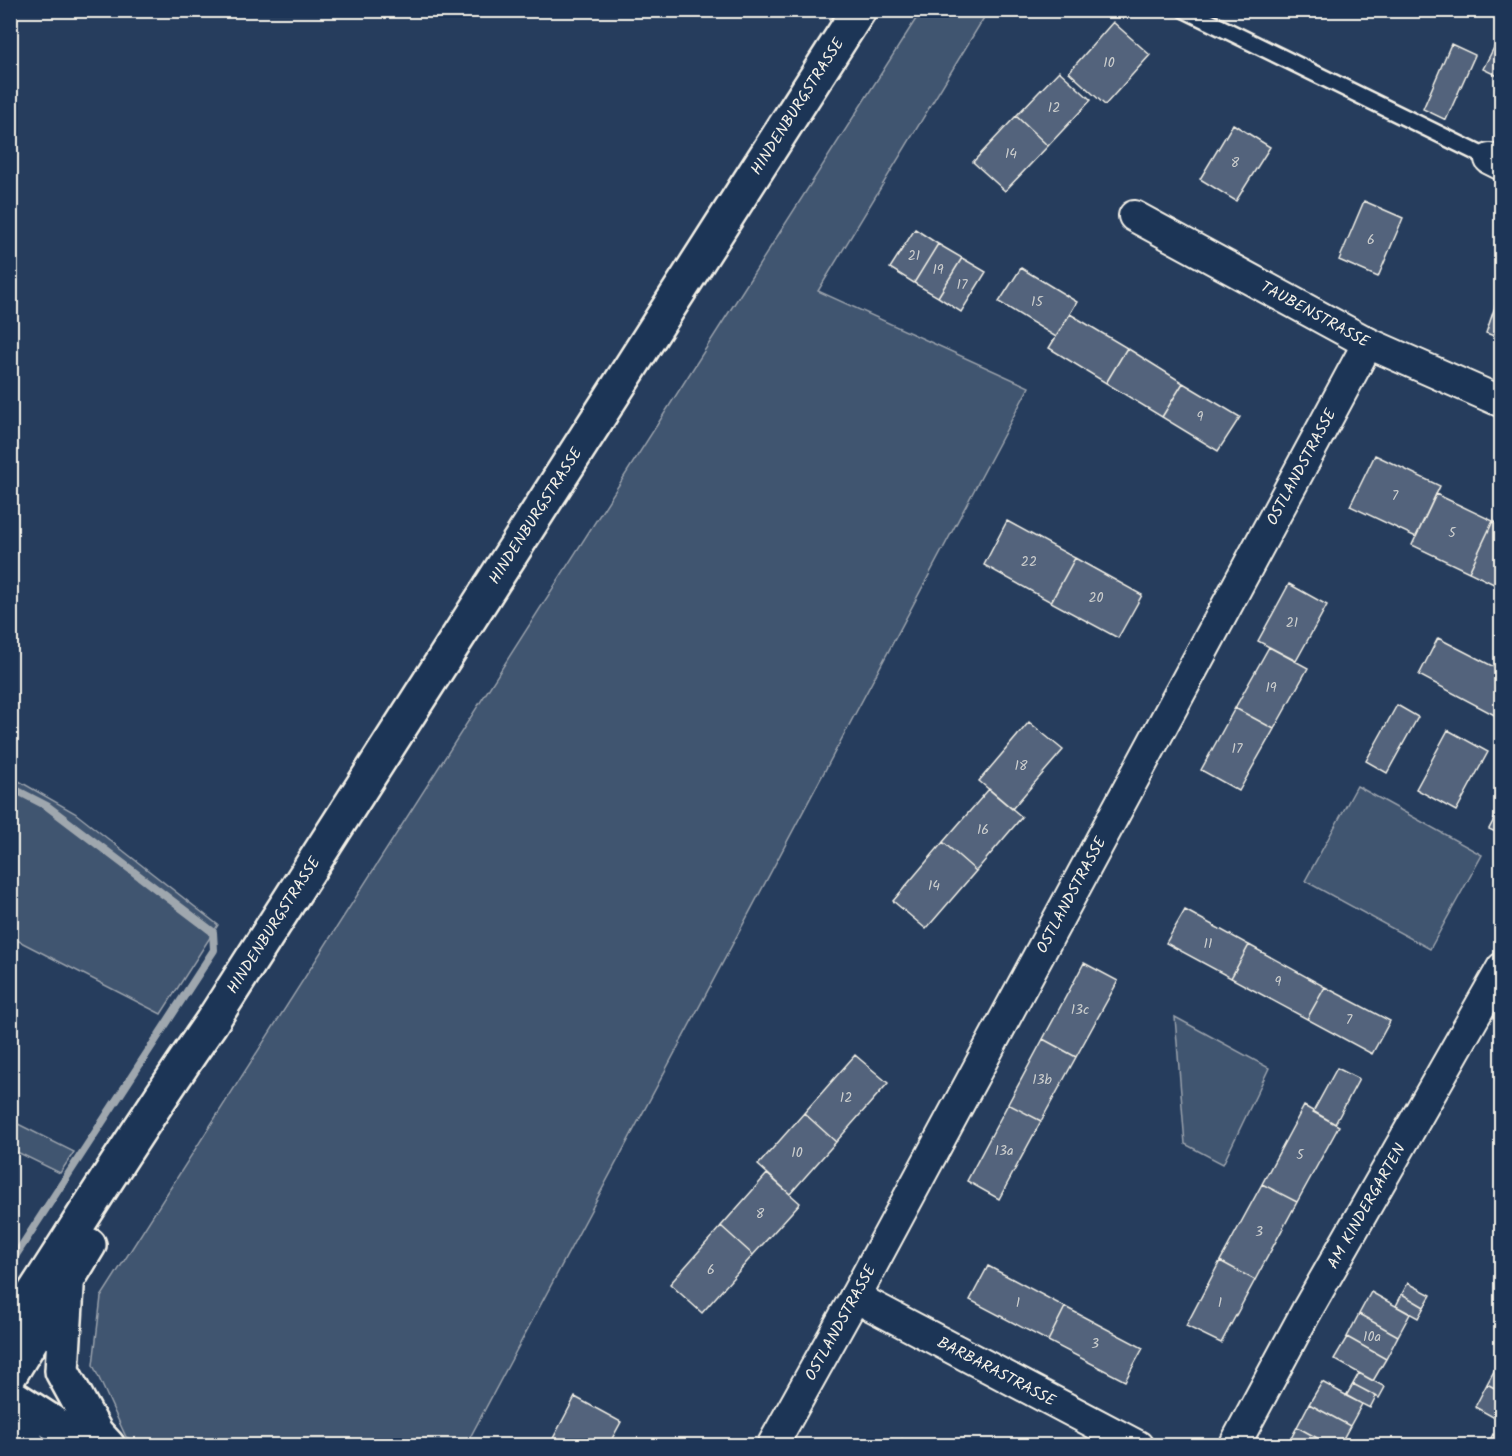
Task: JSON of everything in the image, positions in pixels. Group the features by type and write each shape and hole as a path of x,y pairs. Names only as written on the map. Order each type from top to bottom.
{"main road":[{"name":"HINDENBURGSTRASSE","path":"10,1330 117,1166 144,1118 211,1023 860,10"},
{"name":"HINDENBURGSTRASSE","path":"10,1375 68,1285 211,1023"},
{"path":"68,1285 62,1371 96,1432 108,1446"},
{"path":"10,1395 89,1446"},
{"path":"10,1434 29,1446"}],"street":[{"name":"TAUBENSTRASSE","path":"1134,216 1368,343 1502,402"},
{"name":"OSTLANDSTRASSE","path":"772,1446 855,1297 1368,343"},
{"name":"AM KINDERGARTEN","path":"1234,1446 1317,1292 1502,968"},
{"name":"BARBARASTRASSE","path":"855,1297 1138,1446"}],"lane":[{"path":"1185,10 1496,162"}],"shaded area":[{"path":"921,11 988,11 818,291 1029,387 466,1445 141,1445 126,1437 93,1365 101,1297"},
{"path":"10,776 75,813 218,925 161,1014 11,937"},
{"path":"1357,786 1482,855 1430,949 1305,881"},
{"path":"1175,1017 1269,1068 1223,1164 1185,1144"},
{"path":"10,1120 74,1152 60,1173 11,1149"}],"building":[{"path":"1113,22 1150,55 1105,105 1069,72"},
{"path":"1502,32 1502,78 1483,69"},
{"path":"1451,44 1475,55 1446,120 1423,109"},
{"path":"1059,71 1091,100 1048,146 1016,116"},
{"path":"1016,116 1048,146 1005,191 973,162"},
{"path":"1233,124 1270,147 1236,201 1200,179"},
{"path":"1364,201 1403,218 1378,277 1339,260"},
{"path":"915,229 938,244 914,283 890,268"},
{"path":"938,244 962,258 938,297 914,283"},
{"path":"962,258 986,272 961,312 938,297"},
{"path":"1021,268 1077,302 1056,337 999,302"},
{"path":"1502,286 1502,339 1486,333"},
{"path":"1070,314 1127,348 1106,383 1049,348"},
{"path":"1127,348 1183,383 1162,417 1106,383"},
{"path":"1183,383 1240,417 1218,451 1162,417"},
{"path":"1375,455 1440,486 1416,537 1350,506"},
{"path":"1436,494 1493,521 1469,572 1412,545"},
{"path":"1007,521 1075,558 1051,602 984,565"},
{"path":"1493,521 1502,526 1502,588 1469,572"},
{"path":"1075,558 1142,595 1118,638 1051,602"},
{"path":"1289,584 1327,605 1296,661 1258,641"},
{"path":"1438,638 1502,671 1502,719 1419,675"},
{"path":"1269,647 1308,668 1274,729 1235,708"},
{"path":"1397,705 1418,717 1387,773 1366,761"},
{"path":"1235,708 1274,729 1239,791 1201,770"},
{"path":"1029,722 1063,750 1012,809 979,781"},
{"path":"1448,730 1488,752 1456,811 1416,789"},
{"path":"989,789 1022,817 976,871 943,842"},
{"path":"1502,804 1502,835 1489,829"},
{"path":"943,842 976,871 926,929 893,901"},
{"path":"1185,910 1249,945 1231,978 1166,943"},
{"path":"1249,945 1325,987 1307,1019 1231,978"},
{"path":"1084,963 1118,981 1076,1057 1043,1039"},
{"path":"1325,987 1390,1021 1372,1054 1307,1019"},
{"path":"1043,1039 1076,1057 1041,1121 1008,1104"},
{"path":"855,1055 888,1083 836,1142 804,1113"},
{"path":"1337,1068 1359,1079 1335,1124 1313,1112"},
{"path":"1008,1104 1041,1121 999,1199 967,1181"},
{"path":"1304,1106 1339,1126 1297,1202 1262,1184"},
{"path":"804,1113 836,1142 790,1194 758,1165"},
{"path":"767,1174 800,1203 753,1255 721,1226"},
{"path":"1262,1184 1297,1202 1255,1280 1220,1261"},
{"path":"721,1226 753,1255 702,1313 670,1284"},
{"path":"1220,1261 1255,1280 1221,1343 1186,1326"},
{"path":"988,1266 1065,1307 1048,1341 970,1300"},
{"path":"1408,1283 1431,1295 1424,1307 1402,1294"},
{"path":"1371,1292 1410,1314 1398,1336 1359,1314"},
{"path":"1402,1294 1424,1307 1418,1318 1396,1306"},
{"path":"1065,1307 1143,1348 1125,1381 1048,1341"},
{"path":"1359,1314 1398,1336 1386,1359 1347,1337"},
{"path":"1347,1337 1386,1359 1373,1381 1334,1359"},
{"path":"1499,1362 1502,1364 1502,1392 1487,1384"},
{"path":"1359,1373 1385,1387 1379,1398 1353,1384"},
{"path":"1322,1382 1362,1404 1350,1426 1309,1404"},
{"path":"1353,1384 1376,1396 1370,1408 1346,1396"},
{"path":"1487,1384 1502,1392 1502,1422 1475,1407"},
{"path":"575,1397 621,1422 608,1446 549,1446"},
{"path":"1309,1404 1350,1426 1339,1446 1332,1446 1297,1427"},
{"path":"1297,1427 1332,1446 1287,1446"},
{"path":"1493,1434 1502,1439 1502,1446 1487,1446"},
{"path":"902,1439 913,1446 898,1446"}],"waterway":[{"path":"10,787 47,806 213,932 214,950 10,1264"}]}
